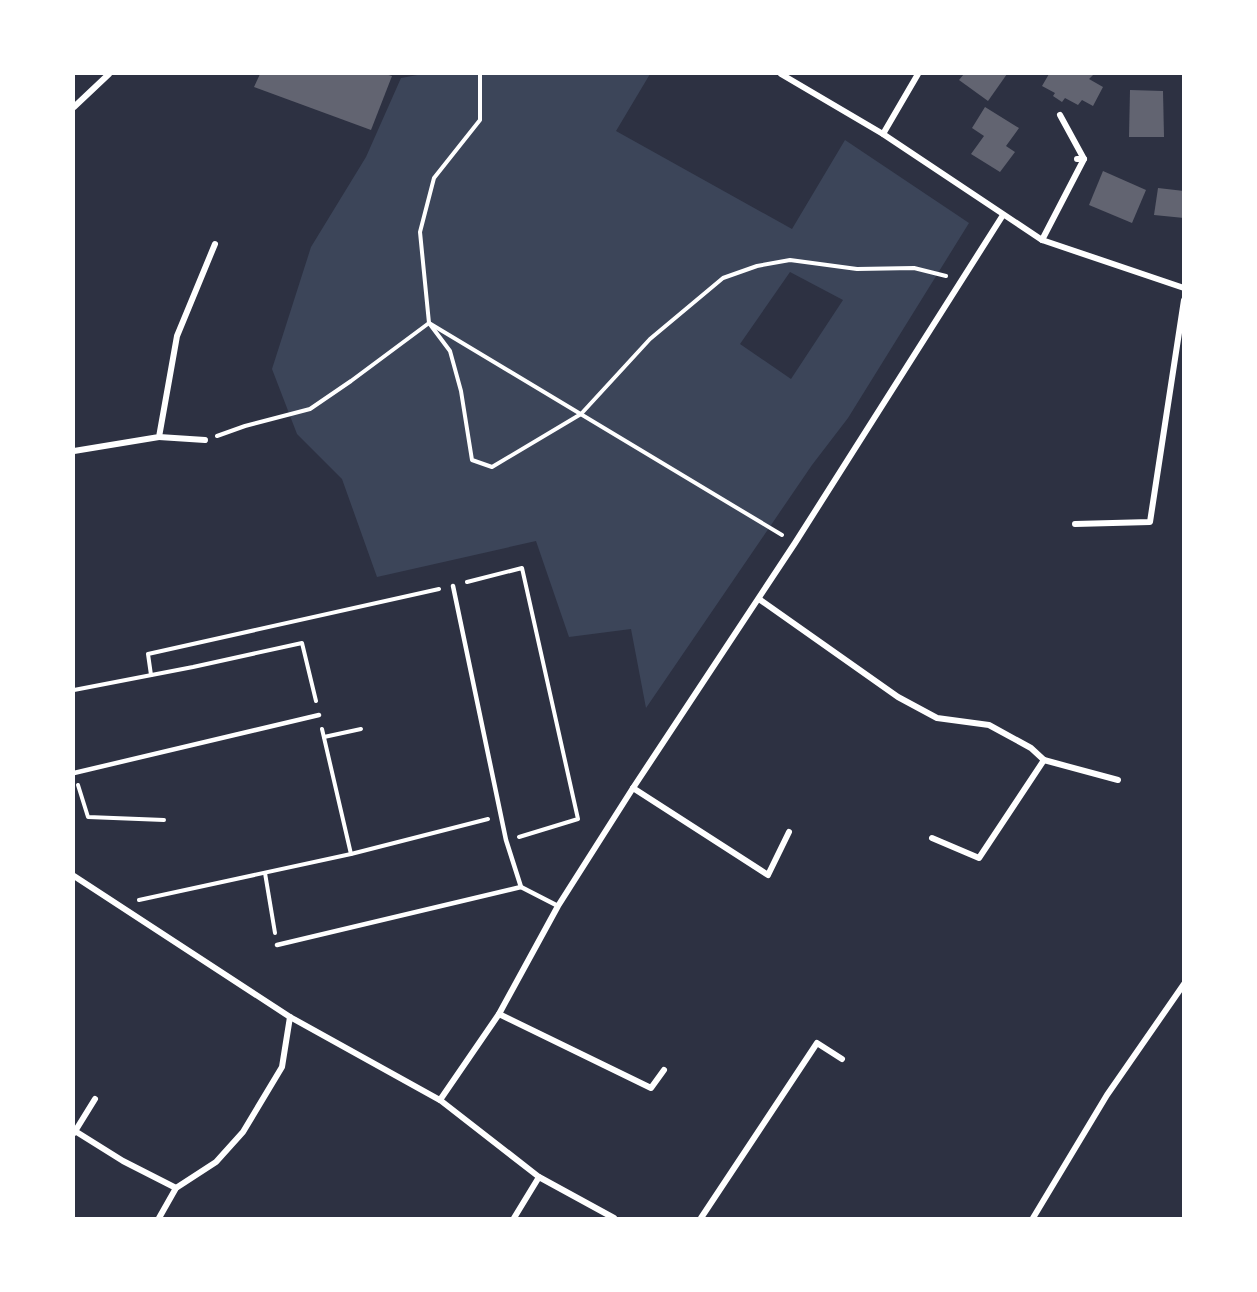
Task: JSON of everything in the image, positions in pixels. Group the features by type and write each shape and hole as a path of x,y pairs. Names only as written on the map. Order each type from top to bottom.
{"street":[{"path":"74,104 109,74"},
{"path":"781,74 883,134 1042,240 1184,288"},
{"path":"883,134 918,74"},
{"path":"1042,240 1081,159 1060,115"},
{"path":"440,1100 499,1014 558,906 633,788 759,599 1003,215"},
{"path":"159,437 177,336 215,244"},
{"path":"1075,524 1150,522 1184,300"},
{"path":"74,451 159,437 205,440"},
{"path":"759,599 898,697 937,718 989,725 1031,748 1044,760 1118,780"},
{"path":"932,838 979,858 1044,760"},
{"path":"633,788 768,875 789,832"},
{"path":"74,876 290,1017 440,1100 539,1177 614,1218"},
{"path":"1033,1218 1107,1095 1182,989"},
{"path":"499,1014 651,1088 664,1070"},
{"path":"159,1218 176,1188 216,1162 243,1132 282,1067 290,1017"},
{"path":"701,1218 817,1043 842,1059"},
{"path":"95,1099 74,1132 123,1161 176,1188"},
{"path":"514,1218 539,1177"}],"lane":[{"path":"453,586 506,840 521,887"},
{"path":"74,773 319,715"},
{"path":"277,945 521,887 558,906"}],"path":[{"path":"480,74 480,120 434,178 420,232 429,323 450,351 461,391 472,460 492,467 581,414 659,332 723,278 757,266 790,260 857,269 914,268 961,279"},
{"path":"429,323 795,543"},
{"path":"205,440 245,426 310,409 429,323"},
{"path":"152,675 148,654 453,586 522,568 578,819 506,840"},
{"path":"74,690 302,643 351,854"},
{"path":"324,737 362,729"},
{"path":"74,773 88,817 164,820"},
{"path":"118,905 351,854 501,816"},
{"path":"265,873 277,945"}],"shaded area":[{"path":"423,74 650,74 616,131 792,229 845,140 969,223 848,418 812,465 646,708 631,629 569,637 536,541 377,577 342,479 297,434 272,369 311,247 366,157 401,78","holes":["790,272 843,300 791,379 740,344"]}],"building":[{"path":"260,74 385,74 392,76 371,130 254,87"},
{"path":"964,74 1007,74 988,101 959,80"},
{"path":"1049,74 1094,74 1089,79 1103,87 1093,106 1082,100 1078,105 1065,98 1062,102 1053,96 1055,93 1042,86"},
{"path":"1130,90 1163,91 1164,137 1129,137"},
{"path":"985,107 1019,128 1006,146 1015,152 1000,172 971,154 984,136 972,128"},
{"path":"1103,171 1146,190 1132,223 1089,205"},
{"path":"1158,188 1184,191 1184,218 1154,215"}]}
